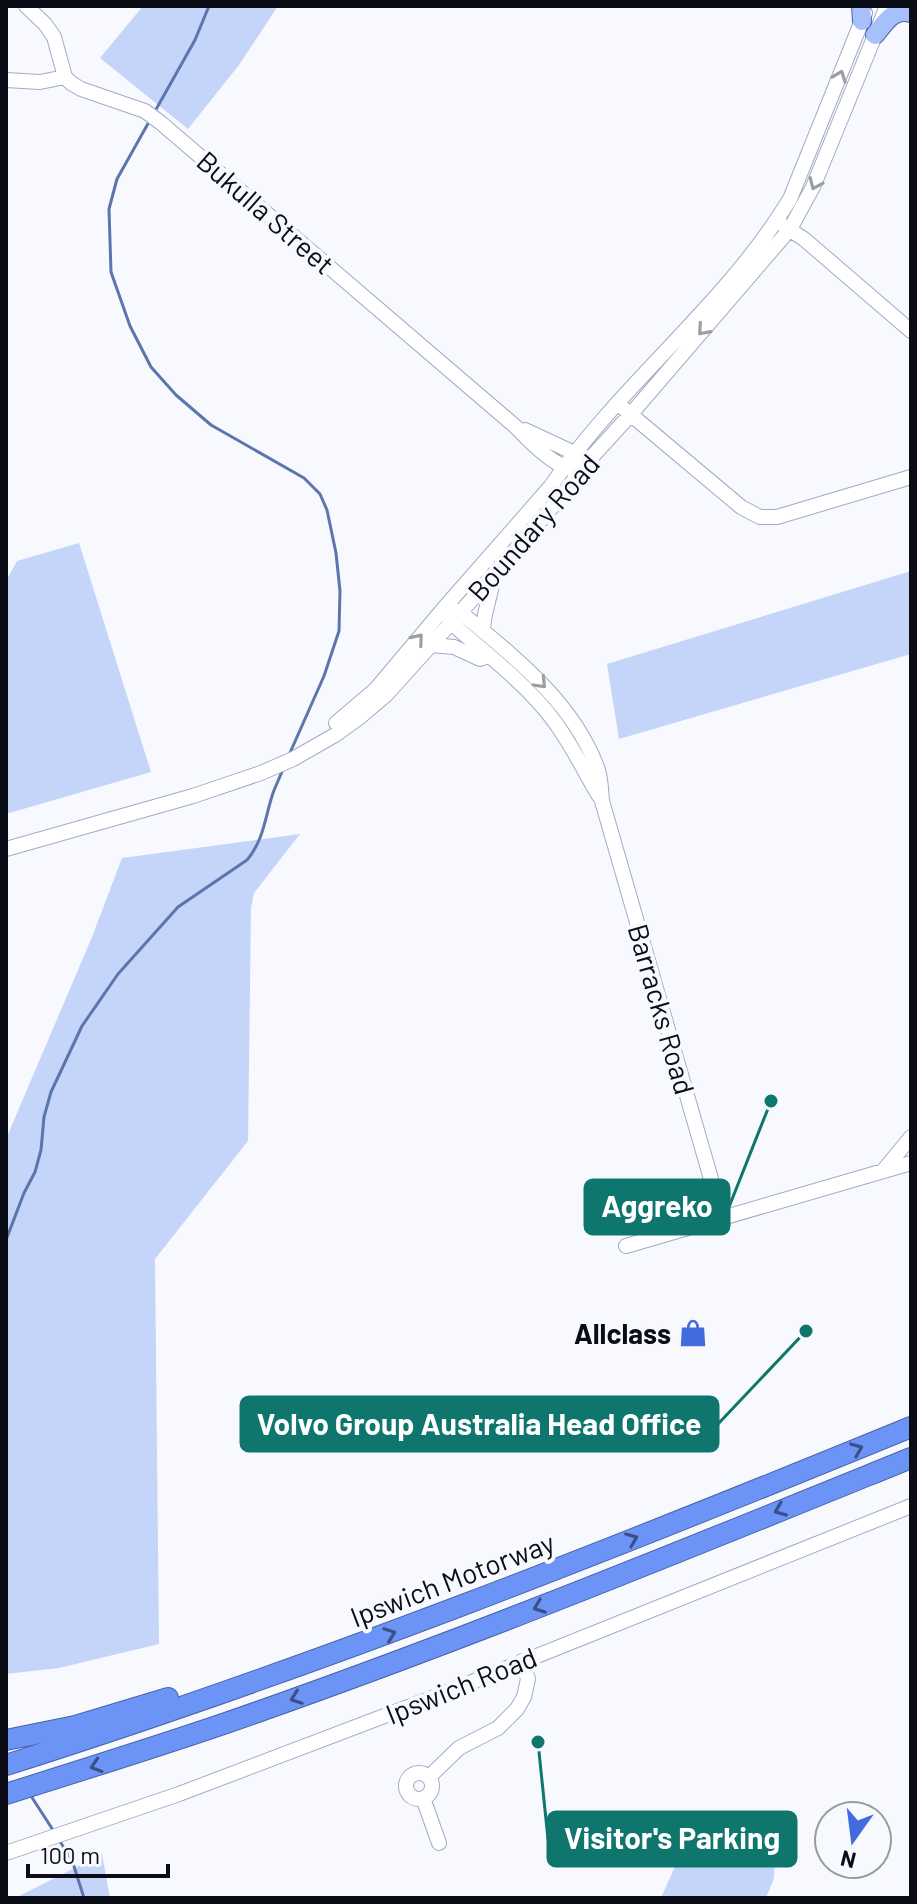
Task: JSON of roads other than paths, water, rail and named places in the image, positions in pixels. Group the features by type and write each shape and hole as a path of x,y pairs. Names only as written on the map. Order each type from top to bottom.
{"highway":[{"name":"Ipswich Motorway","path":"37,1745 75,1726 178,1695 211,1698 432,1618 911,1427"},
{"name":"Ipswich Motorway","path":"6,1794 226,1723 466,1635 911,1458"},
{"path":"6,1740 37,1745"},
{"path":"6,1765 37,1745"}],"main road":[{"path":"875,35 893,13 911,13"}],"street":[{"path":"6,80 30,82 65,77 54,37 26,6"},
{"name":"Boundary Road","path":"6,849 193,792 264,764 360,717 386,695 493,576 580,470 631,414 813,187 887,6"},
{"name":"Boundary Road","path":"333,730 376,689 551,486 617,403 745,263 783,226 790,199 864,11"},
{"name":"Bukulla Street","path":"65,77 81,89 127,103 161,123 563,468"},
{"path":"783,226 911,331"},
{"path":"617,403 741,507 760,517 777,517 911,477"},
{"name":"Bukulla Street","path":"516,427 568,450 574,456"},
{"path":"563,468 580,470 574,456"},
{"path":"483,631 493,576"},
{"name":"Barracks Road","path":"445,607 488,656 530,693 553,719 602,801"},
{"name":"Barracks Road","path":"455,617 483,631 520,662 555,698 575,725 599,772 602,801 722,1217"},
{"path":"431,645 454,647 480,659 488,656"},
{"name":"Boundary Road","path":"6,841 193,792"},
{"path":"883,1171 911,1137"},
{"path":"626,1246 911,1163"},
{"name":"Ipswich Road","path":"6,1852 179,1794 437,1696 911,1506"},
{"path":"429,1777 459,1748 498,1728 517,1709 524,1697 528,1679 522,1661"},
{"path":"414,1773 424,1773 429,1777 432,1790 419,1799 410,1795 406,1783 414,1773"},
{"path":"423,1798 439,1843"}],"waterway":[{"path":"154,113 195,40 209,6"},
{"path":"150,120 117,179 109,209 111,272 130,326 151,367 176,395 211,425 304,478 320,494 327,510 340,591 339,631 324,676 289,755"},
{"path":"6,1240 35,1172 51,1092 82,1026 118,974 178,907 247,860 261,836 283,769"},
{"path":"31,1796 53,1830"},
{"path":"59,1840 72,1860 84,1898"}],"place":[{"name":"Aggreko","path":"771,1101"},
{"name":"Volvo Group Australia Head Office","path":"806,1331"},
{"name":"Allclass","path":"693,1333"},
{"name":"Visitor's Parking","path":"538,1742"}]}
